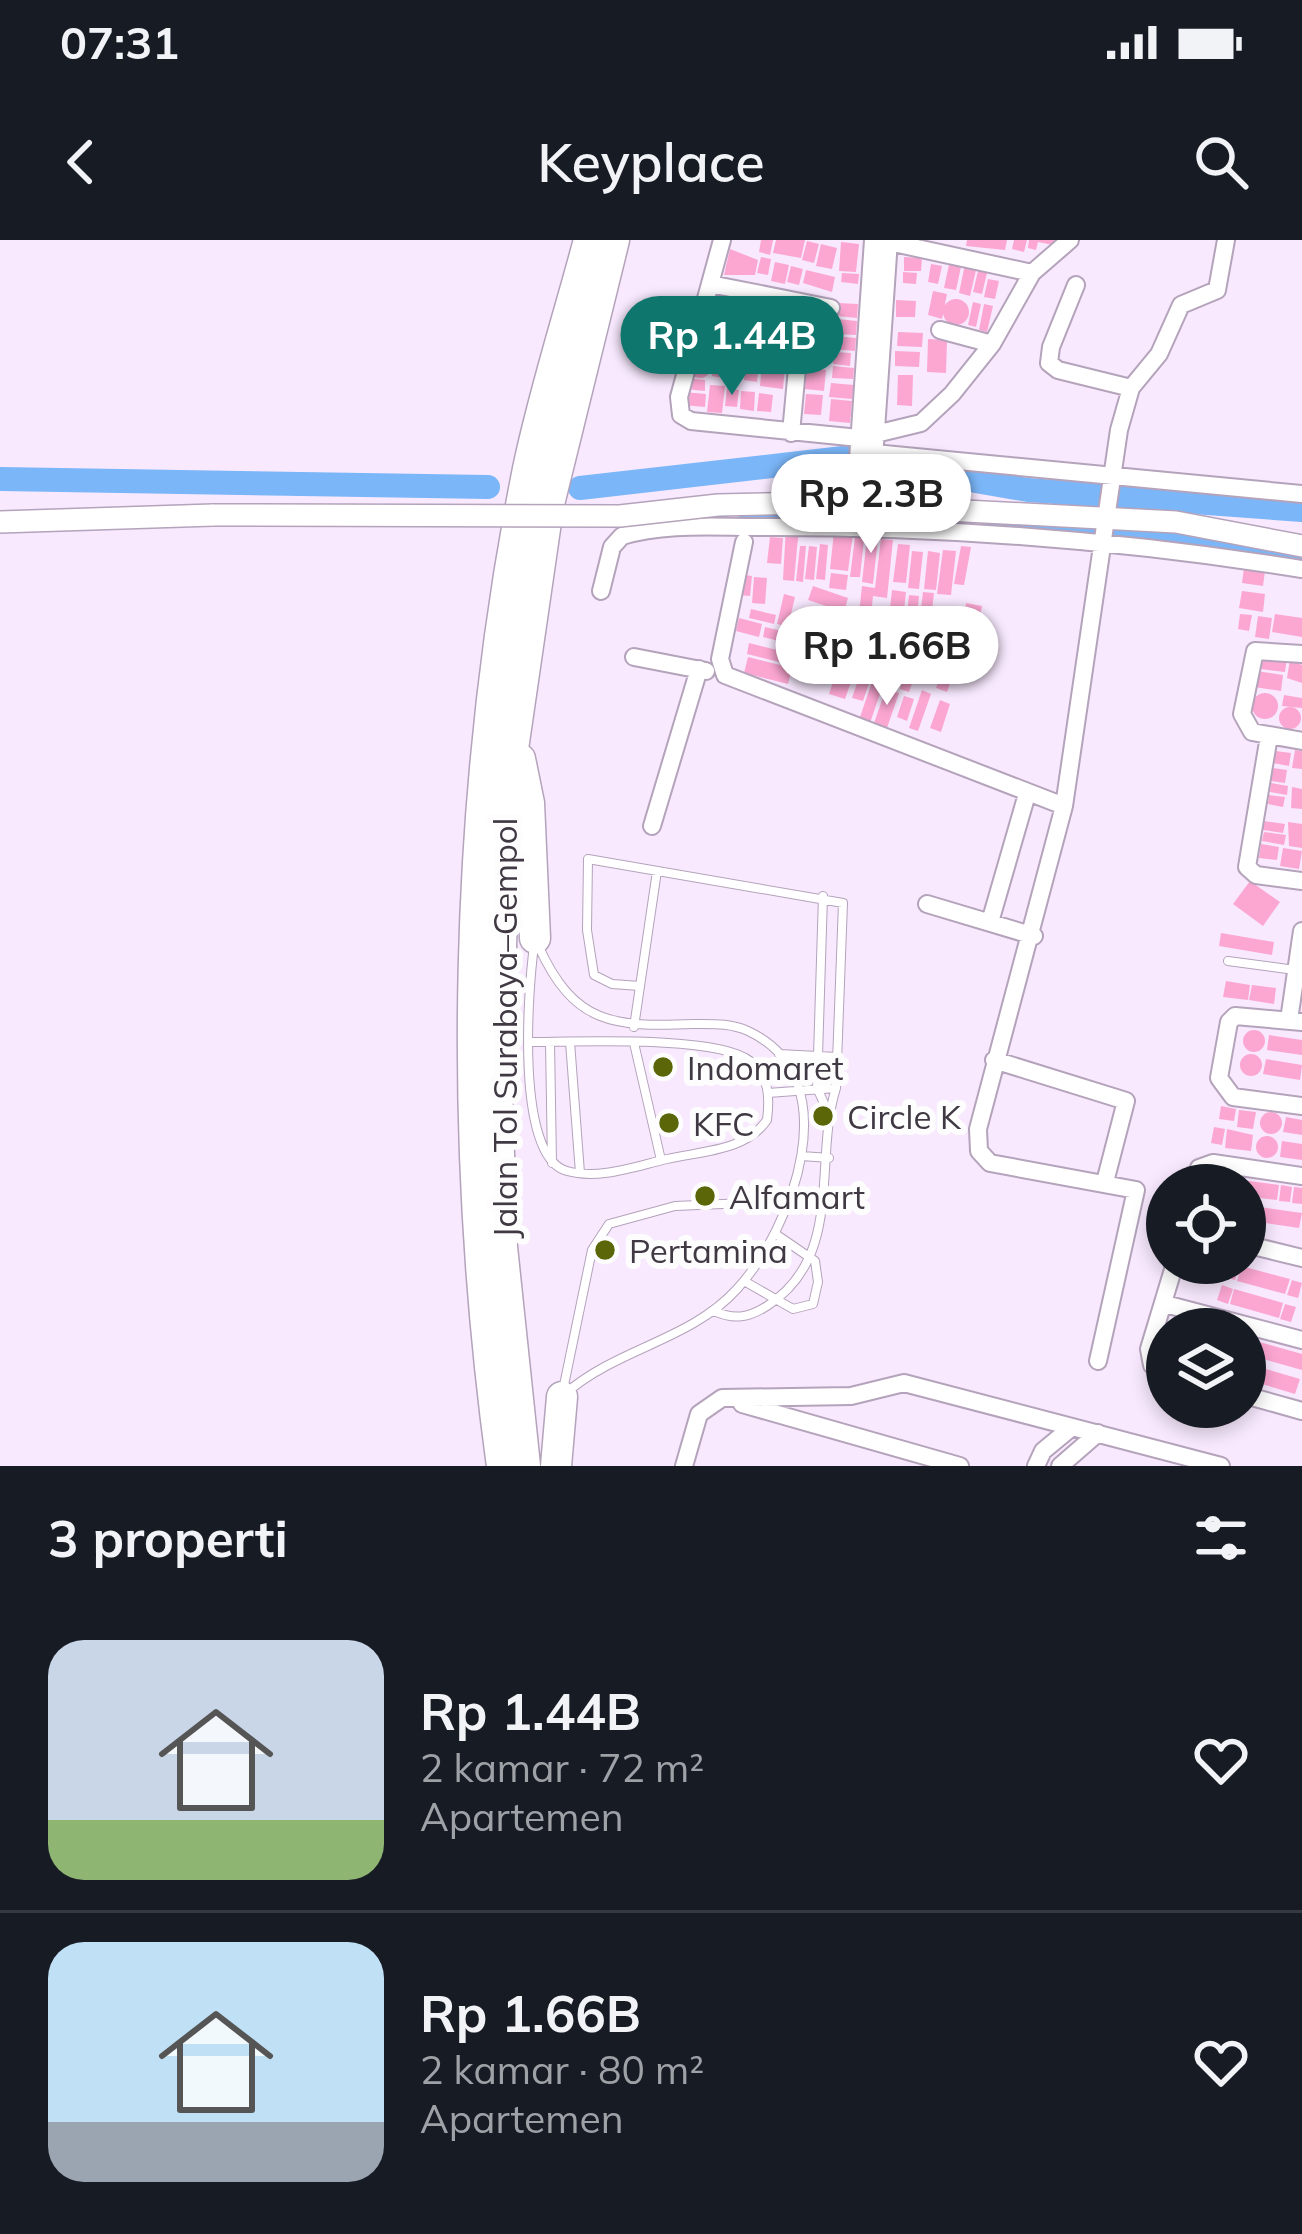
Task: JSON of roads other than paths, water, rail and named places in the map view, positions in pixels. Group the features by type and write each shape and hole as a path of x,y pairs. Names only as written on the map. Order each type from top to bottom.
{"highway":[{"name":"Jalan Tol Surabaya–Gempol","path":"502,1466 478,1230 476,928 487,750 589,240"},
{"name":"Jalan Tol Surabaya–Gempol","path":"543,465 614,240"},
{"name":"Jalan Tol Surabaya–Gempol","path":"526,1466 502,1247 497,1092 505,804 517,742 535,506"},
{"path":"517,742 529,803 535,938"},
{"path":"556,1466 562,1397"}],"street":[{"path":"722,240 679,398 685,419 974,466 1302,494"},
{"path":"868,449 933,413 992,344 1032,273 1070,240"},
{"path":"1098,1361 1136,1195 1130,1186 983,1158 978,1130 994,1060 1034,936 1064,806 1110,478 1131,388 1159,354 1180,305 1217,290 1226,240"},
{"path":"854,507 868,449 882,244 1032,273"},
{"path":"710,284 831,308"},
{"path":"1076,285 1049,363 1058,370 1131,388"},
{"path":"763,351 772,298"},
{"path":"790,433 803,304"},
{"path":"940,330 992,344"},
{"path":"694,345 798,354"},
{"path":"0,522 213,515 620,516 718,505 818,511"},
{"path":"854,507 1023,523"},
{"path":"601,591 612,547 622,536 739,534 818,511 854,507 1023,523 1103,525 1175,537 1302,569"},
{"path":"724,675 720,659 739,534"},
{"path":"1175,537 1302,545"},
{"path":"1302,654 1261,648 1250,658 1244,721 1252,732 1302,741"},
{"path":"634,657 724,675 1064,806"},
{"path":"652,826 699,669"},
{"path":"1269,736 1247,867 1256,875 1302,881"},
{"path":"990,922 1027,794"},
{"path":"927,904 1034,936"},
{"path":"1302,932 1295,1021 1245,1014 1231,1018 1219,1078 1233,1097 1302,1106"},
{"path":"994,1060 1126,1101 1105,1181"},
{"path":"1266,1171 1302,1176"},
{"path":"1266,1249 1301,1258"},
{"path":"1164,1308 1170,1284"},
{"path":"1165,1304 1302,1340"},
{"path":"686,1466 699,1414 722,1398 851,1396 904,1383 1220,1466"},
{"path":"722,1398 960,1466"},
{"path":"1266,1401 1302,1411"},
{"path":"1036,1466 1040,1454 1072,1427"},
{"path":"1060,1466 1098,1433"}],"lane":[{"path":"640,986 612,984 594,975 587,930 587,861 824,896 843,903 836,1088 828,1114"},
{"path":"634,1027 657,871"},
{"path":"714,1311 741,1318 774,1302 810,1254 826,1196 828,1114 818,1088 824,896"},
{"path":"535,938 555,981 597,1016 634,1027 730,1025 750,1032 777,1054 795,1087 802,1156 778,1235 744,1281 714,1311 611,1360 562,1397"},
{"path":"530,1042 665,1045 745,1057 760,1070 768,1093 767,1120 745,1142 661,1160 580,1173 552,1165 536,1133 530,1042 535,938"},
{"path":"822,944 843,944"},
{"path":"1228,961 1299,958"},
{"path":"820,988 841,989"},
{"path":"665,1045 666,1025"},
{"path":"550,1042 552,1165"},
{"path":"570,1042 580,1173"},
{"path":"634,1043 661,1160"},
{"path":"777,1054 837,1057"},
{"path":"768,1093 795,1087 836,1088"},
{"path":"802,1156 830,1158"},
{"path":"562,1397 592,1250 609,1224 675,1206 792,1201"},
{"path":"744,1281 793,1309 813,1304 818,1282 810,1254 778,1235"}],"waterway":[{"path":"580,488 843,458 1028,490 1302,510"},
{"path":"0,479 488,487"},
{"path":"750,514 859,514"},
{"path":"671,520 717,517"},
{"path":"996,522 1087,530"},
{"path":"1121,532 1302,561"}],"place":[{"name":"Indomaret","path":"663,1067"},
{"name":"Circle K","path":"823,1116"},
{"name":"KFC","path":"669,1123"},
{"name":"Alfamart","path":"705,1196"},
{"name":"Pertamina","path":"605,1250"}]}
